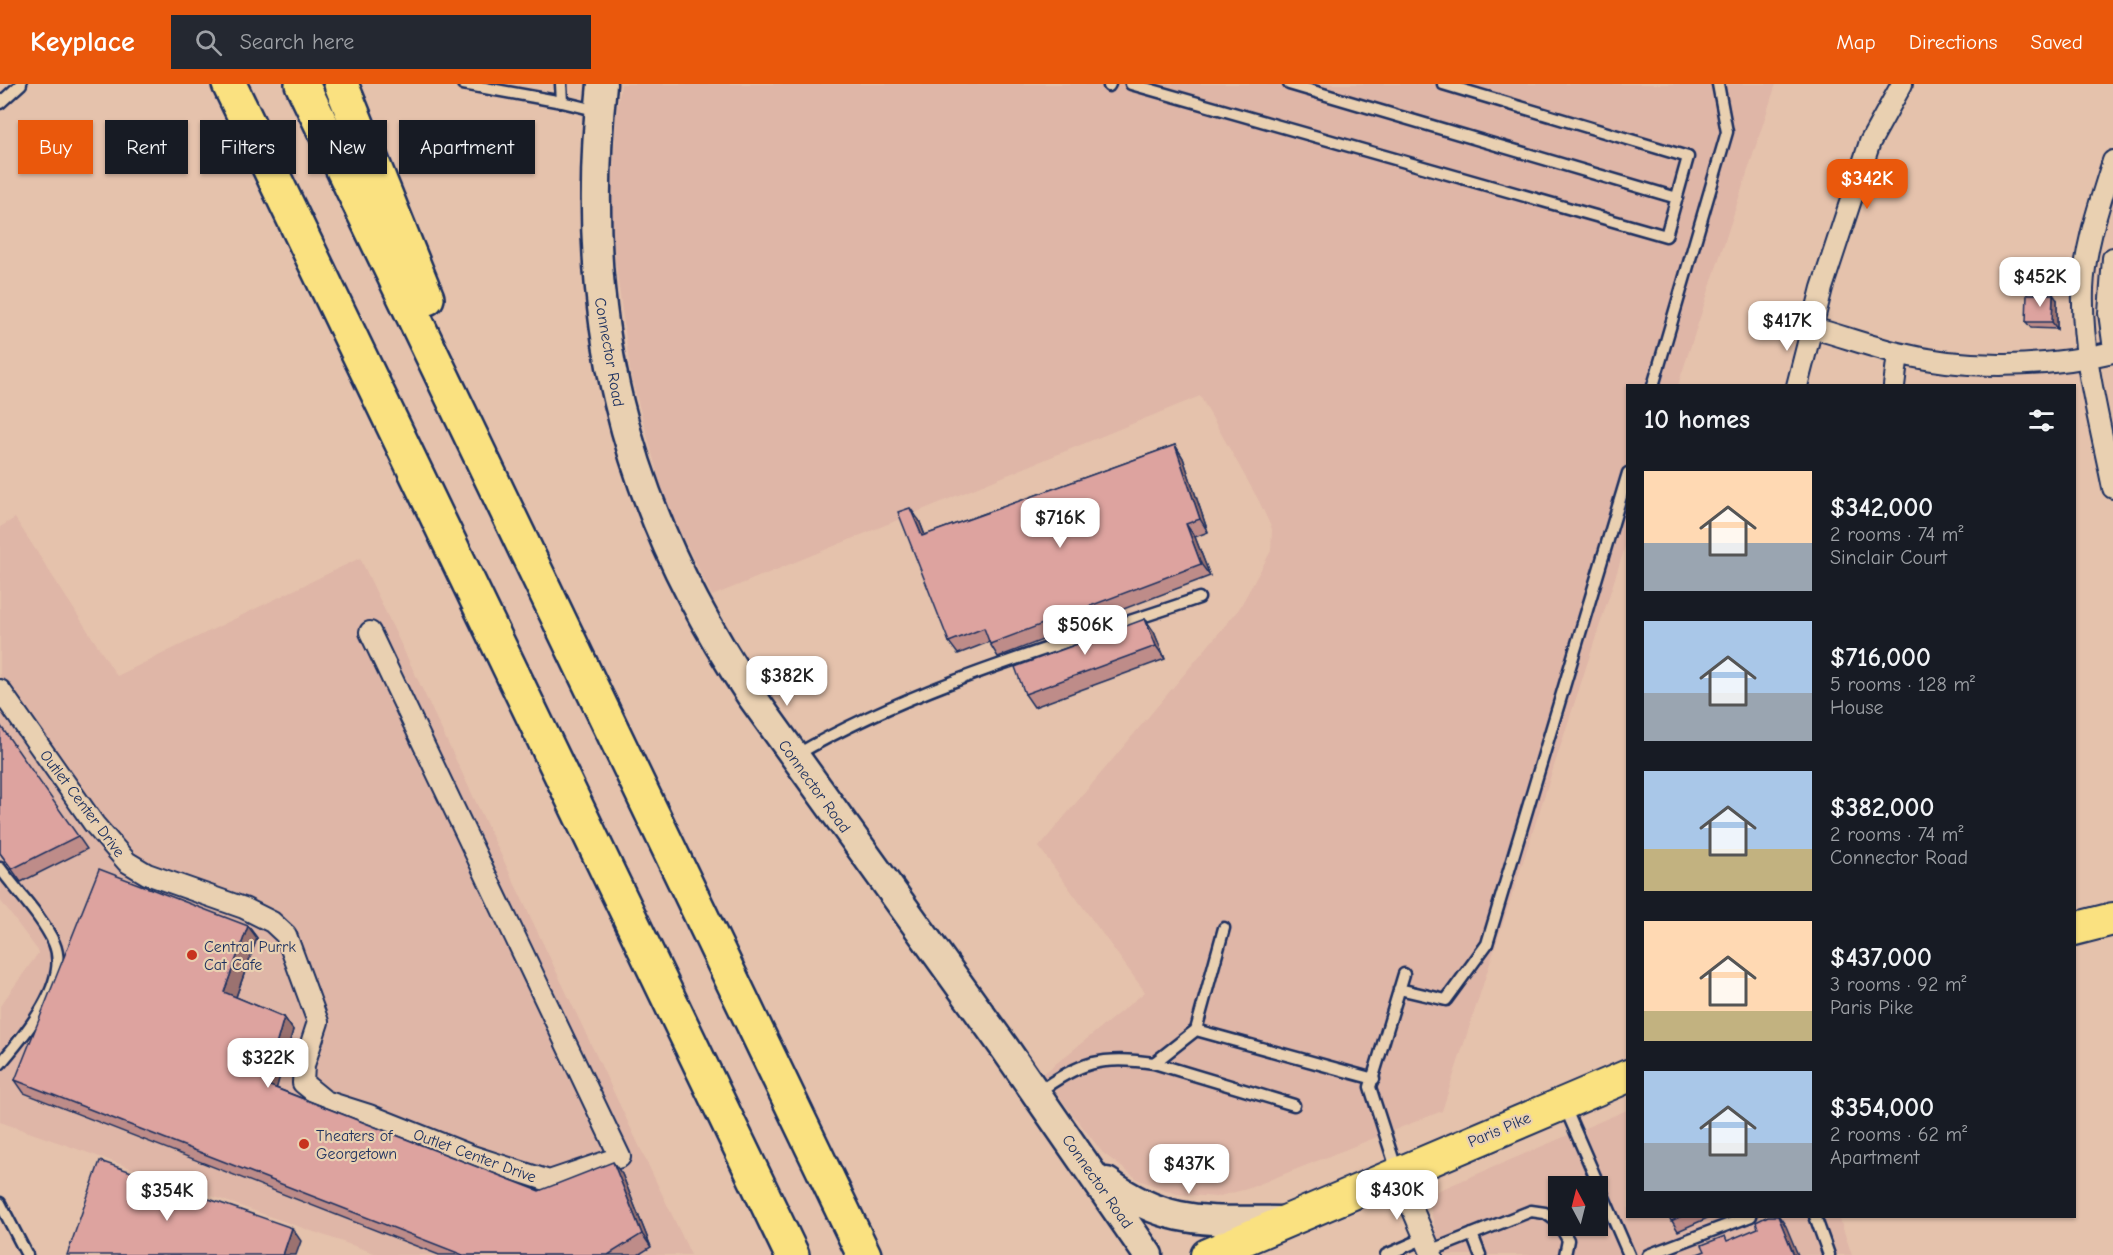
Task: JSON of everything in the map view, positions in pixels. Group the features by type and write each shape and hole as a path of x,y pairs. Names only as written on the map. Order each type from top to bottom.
{"highway":[{"path":"215,84 249,152 345,326"},
{"path":"229,84 792,1255"},
{"path":"302,84 864,1255"},
{"path":"341,84 478,426 521,540"}],"main road":[{"name":"Connector Road","path":"600,97 594,217 598,289 613,379 631,456 657,525 695,605 727,660 794,757 1037,1094 1148,1255"},
{"path":"2076,928 2113,919"},
{"name":"Paris Pike","path":"1207,1255 1626,1077"},
{"path":"1089,1169 1135,1202 1180,1218 1287,1221"}],"street":[{"path":"1798,384 1822,288 1870,142 1902,84"},
{"path":"2113,161 2091,234 2083,289 2087,358 2113,488"},
{"path":"2113,258 2109,313 2113,342"},
{"path":"1813,328 1898,353 1967,363 2021,363 2087,358 2113,352"},
{"path":"1894,384 1898,353"},
{"name":"Outlet Center Drive","path":"0,690 94,824 127,862 147,874 272,921 286,935 318,1022 304,1065 303,1083 325,1101 369,1114 472,1156 549,1181 620,1157 370,632"},
{"path":"1397,1173 1429,1248"}],"lane":[{"path":"0,103 21,84"},
{"path":"463,84 562,102 600,97"},
{"path":"561,84 562,102"},
{"path":"1131,84 1666,236 1688,157 1443,84"},
{"path":"1289,84 1677,198"},
{"path":"1654,384 1726,132 1718,84"},
{"path":"1400,989 1446,1000 1486,944 1626,480"},
{"path":"794,757 843,728 962,679 1199,598"},
{"path":"0,867 46,931 54,944 57,958 56,975 35,1023 0,1064"},
{"path":"1154,1062 1196,1030 1224,928"},
{"path":"1397,1173 1370,1087 1404,974"},
{"path":"1196,1030 1374,1079"},
{"path":"1037,1094 1061,1076 1084,1064 1104,1059 1154,1062 1294,1105"},
{"path":"1563,1102 1629,1255"},
{"path":"0,1203 27,1255"},
{"path":"1386,1255 1429,1248 1472,1234 1531,1210 1548,1215"},
{"path":"1648,1255 1746,1218"},
{"path":"1816,1218 1829,1255"},
{"path":"1472,1234 1479,1255"},
{"path":"1565,1255 1568,1240 1566,1236"}],"shaded area":[{"path":"621,84 1776,84 1678,384 1626,384 1626,544 1442,1111 1247,1189 1216,1197 1177,1194 1139,1180 1103,1153 1042,1075 1145,992 1039,847 1239,609 1271,551 1272,529 1259,501 1200,396 712,596 666,504 631,377 611,229 616,115"},
{"path":"15,518 117,676 360,558 691,1255 380,1255 0,1122 0,1006 39,952 0,900 0,527"},
{"path":"1626,1110 1626,1218 1839,1218 1852,1255 1440,1255 1428,1195"}],"building":[{"path":"2027,294 2053,294 2052,322 2026,322"},
{"path":"1175,445 1200,519 1186,524 1201,564 990,644 984,628 949,642 898,512 910,508 922,536"},
{"path":"1145,619 1156,646 1025,694 1015,667"},
{"path":"0,725 78,836 12,869 0,853"},
{"path":"99,869 248,926 224,992 284,1017 265,1084 539,1191 613,1162 642,1234 608,1255 463,1255 15,1080"},
{"path":"100,1161 292,1228 283,1255 67,1255"},
{"path":"1764,1218 1779,1218 1794,1255 1695,1255 1705,1251 1702,1245 1725,1236 1727,1241 1758,1228 1756,1222"}],"place":[{"name":"Central Purrk Cat Cafe","path":"192,955"},
{"name":"Theaters of Georgetown","path":"304,1144"}]}
